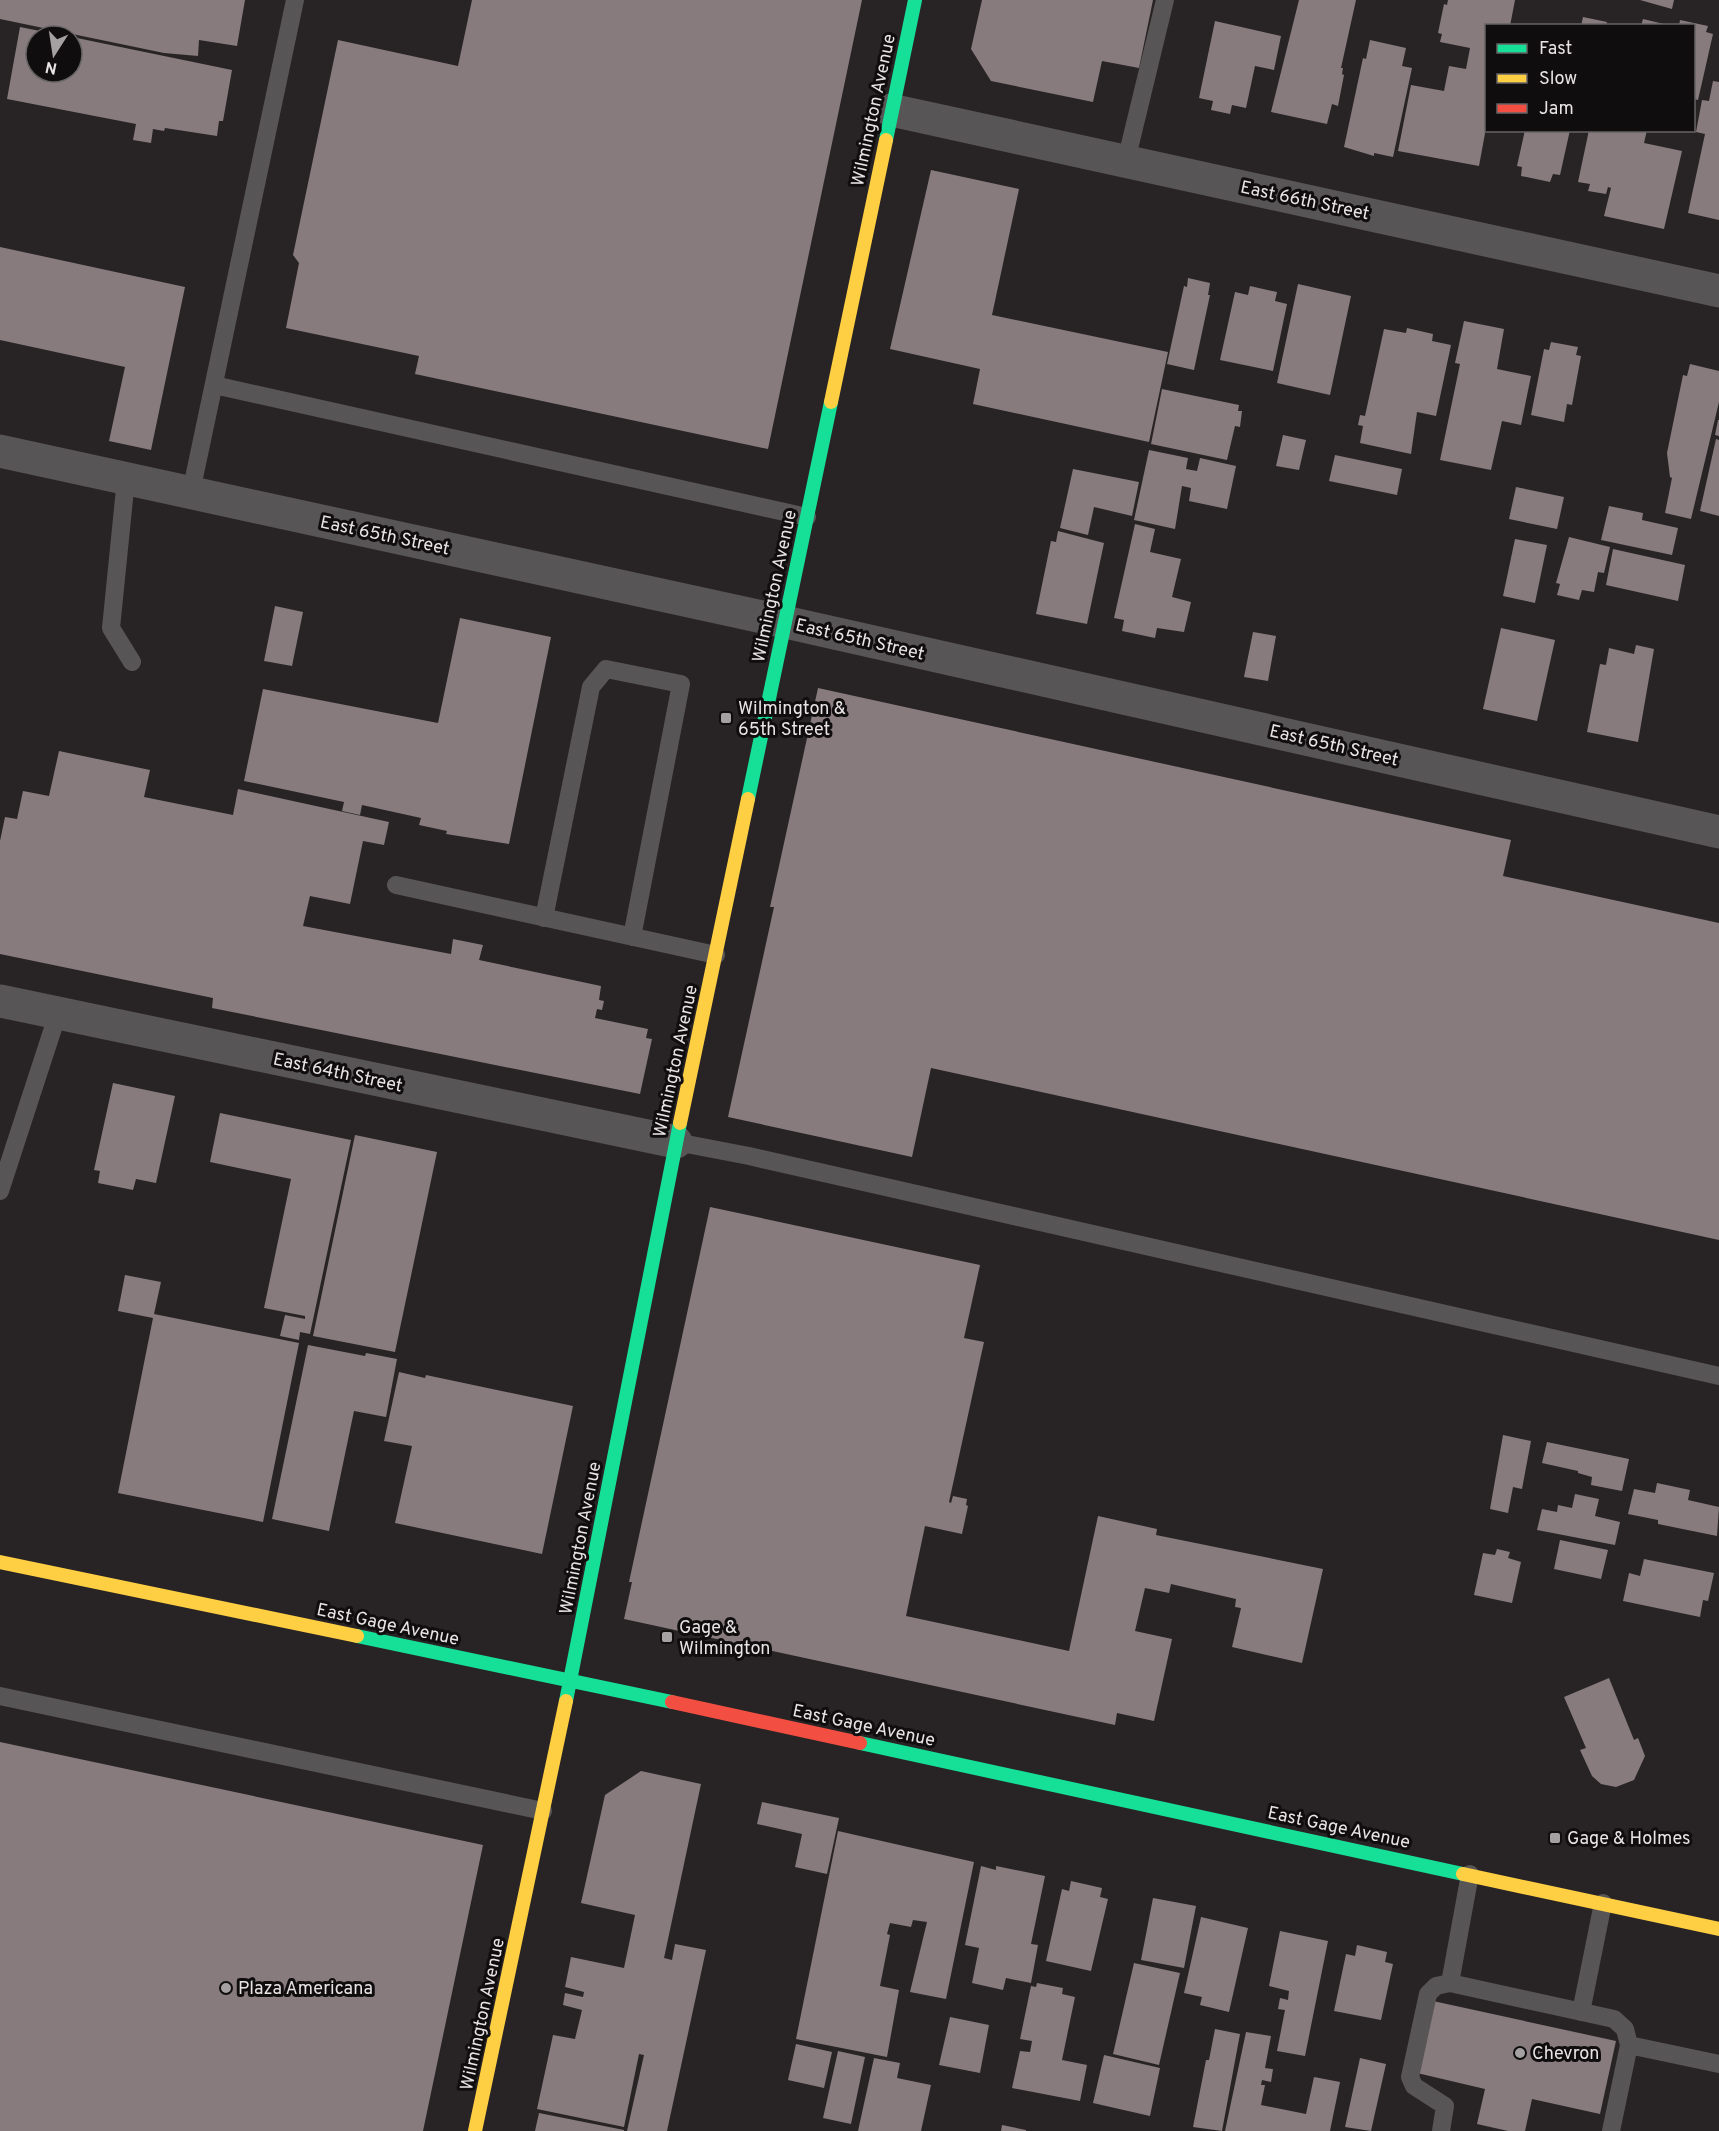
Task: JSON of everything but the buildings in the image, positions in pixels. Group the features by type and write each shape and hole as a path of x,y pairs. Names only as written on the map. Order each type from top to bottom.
{"street":[{"name":"Wilmington Avenue","path":"476,2131 570,1680 676,1142 915,0"},
{"name":"East 66th Street","path":"891,110 1719,291"},
{"name":"East 65th Street","path":"0,451 785,622 1719,832"},
{"name":"East 64th Street","path":"0,1001 676,1142"},
{"name":"East Gage Avenue","path":"0,1562 570,1680 1719,1929"}],"lane":[{"path":"191,492 295,0"},
{"path":"1126,161 1165,0"},
{"path":"214,384 807,517"},
{"path":"126,479 111,628 132,662"},
{"path":"544,918 591,687 606,669 681,684 632,937"},
{"path":"396,885 716,955"},
{"path":"0,1191 58,1013"},
{"path":"676,1142 760,1158 1719,1376"},
{"path":"0,1696 543,1811"},
{"path":"1450,1983 1470,1874"},
{"path":"1581,2012 1603,1903"},
{"path":"1441,2131 1445,2106 1414,2086 1410,2077 1428,1994 1436,1986 1450,1983 1614,2019 1624,2029 1629,2045 1611,2131"},
{"path":"1629,2045 1719,2064"}],"traffic: fast":[{"path":"886,140 915,0"},
{"path":"748,799 831,402"},
{"path":"566,1701 680,1123"},
{"path":"357,1636 672,1702"},
{"path":"860,1743 1463,1874"}],"traffic: slow":[{"path":"831,402 886,140"},
{"path":"680,1123 748,799"},
{"path":"0,1562 357,1636"},
{"path":"475,2131 566,1701"},
{"path":"1463,1874 1719,1929"}],"traffic: jam":[{"path":"672,1702 860,1743"}],"place":[{"name":"Wilmington & 65th Street","path":"726,718"},
{"name":"Gage & Wilmington","path":"667,1637"},
{"name":"Gage & Holmes","path":"1555,1838"},
{"name":"Plaza Americana","path":"226,1988"},
{"name":"Chevron","path":"1520,2053"}]}
